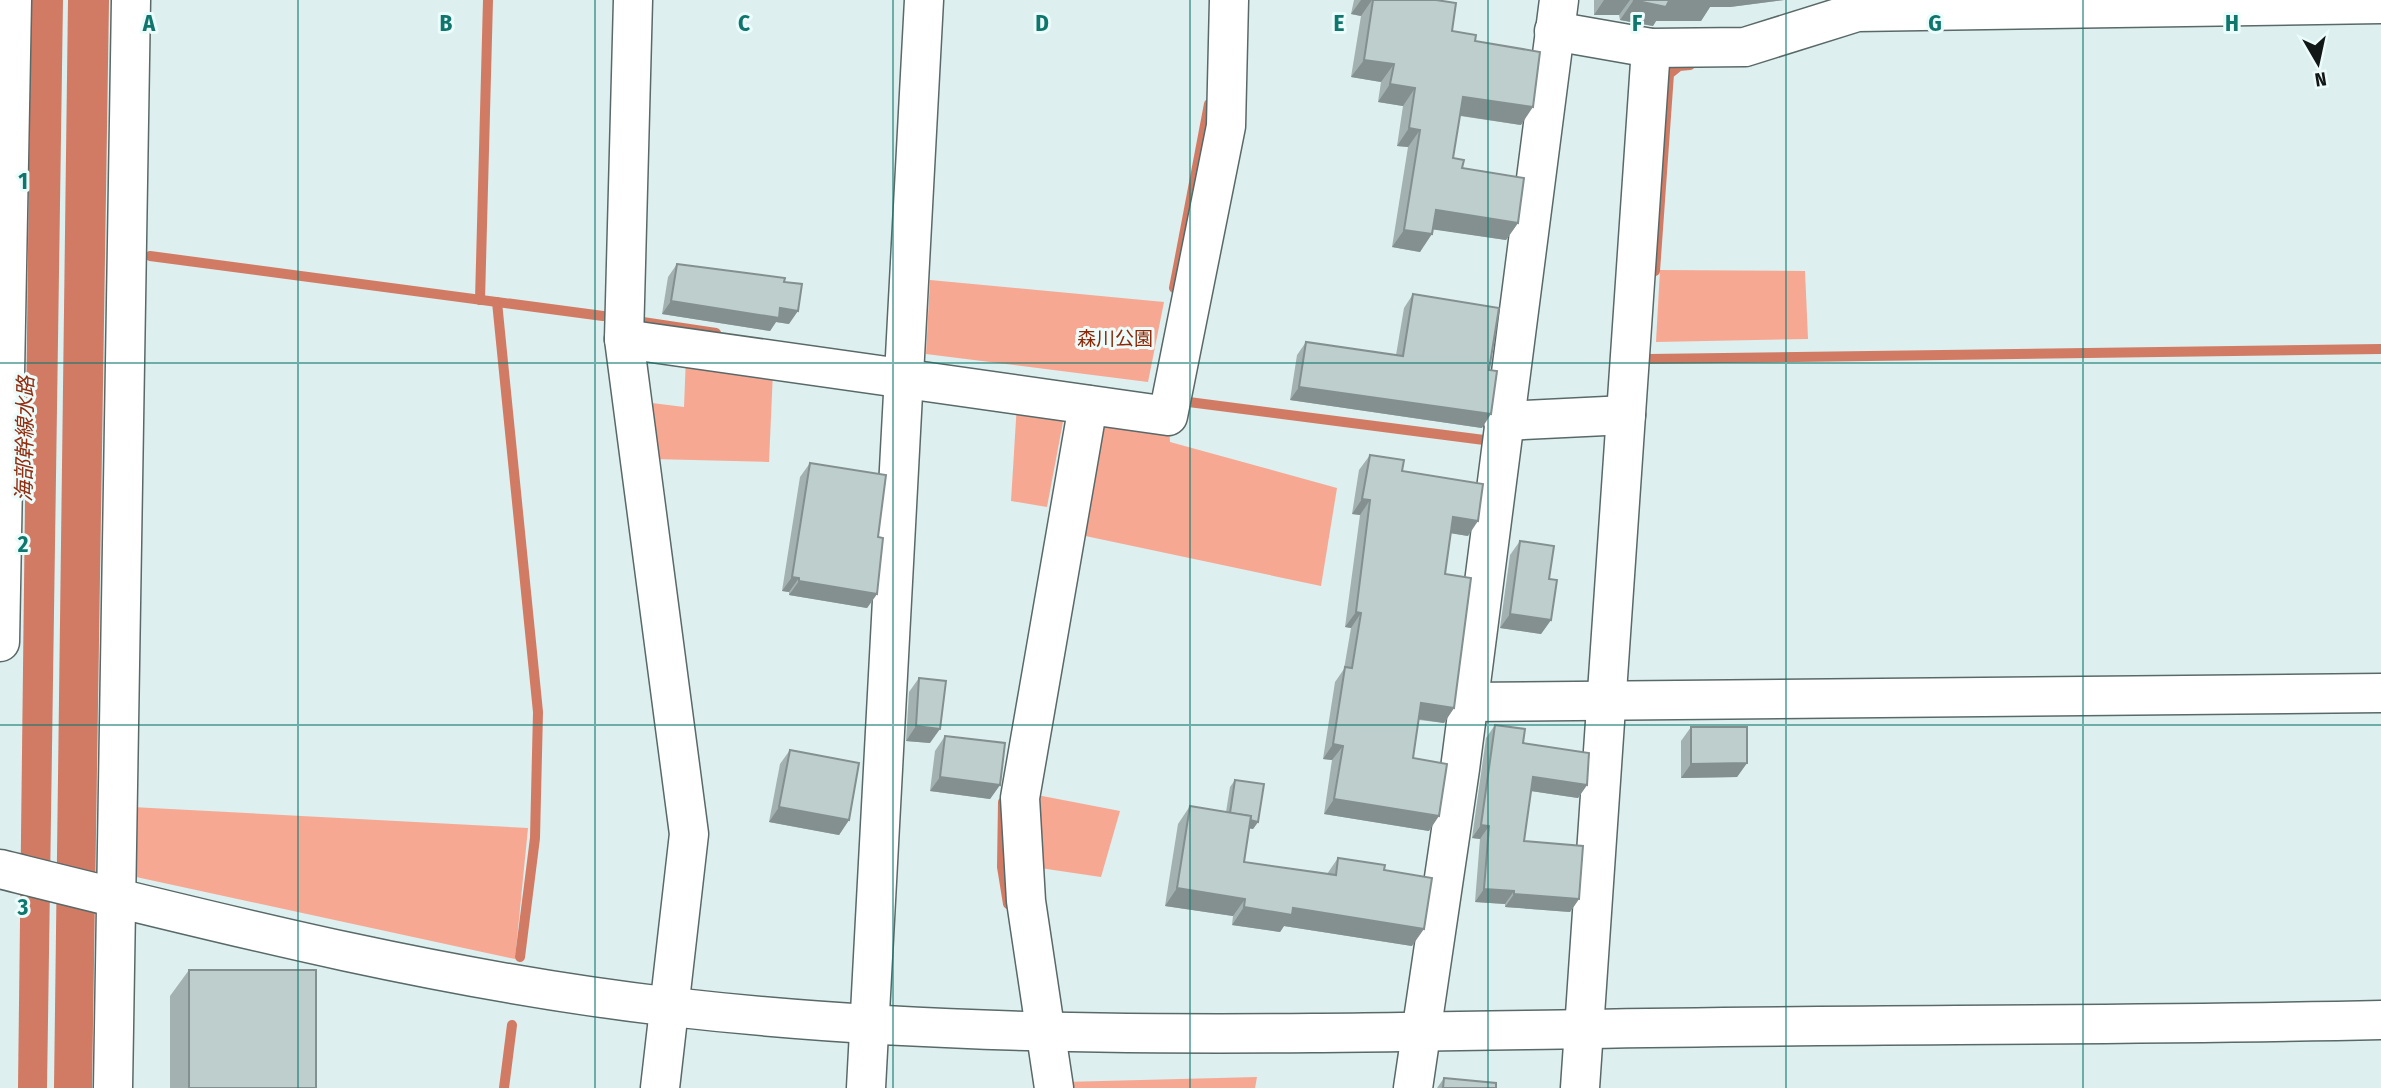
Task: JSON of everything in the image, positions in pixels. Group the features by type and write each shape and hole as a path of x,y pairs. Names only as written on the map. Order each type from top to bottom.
{"street":[{"path":"0,642 12,0"},
{"path":"113,1088 131,0"},
{"path":"633,0 624,339 689,834 660,1088"},
{"path":"866,1088 924,0"},
{"path":"624,339 905,381 1168,415 1226,126 1229,0"},
{"path":"1413,1088 1468,702 1557,15 1651,48 1745,47 1834,10 1857,12 2381,4"},
{"path":"1580,1088 1651,48"},
{"path":"1055,1088 1026,901 1020,798 1088,405"},
{"path":"1503,421 1626,415"},
{"path":"1468,702 2381,692"},
{"path":"5,870 118,900 362,954 540,987 670,1007 870,1025 1191,1036 2381,1020"}],"green space":[{"path":"1660,270 1805,271 1808,339 1656,342"},
{"name":"森川公園","path":"930,280 1164,302 1148,382 926,354"},
{"path":"686,357 773,371 769,462 653,459 644,402 684,407"},
{"path":"1017,404 1065,411 1047,507 1011,501"},
{"path":"1095,421 1169,424 1170,442 1337,488 1321,586 1076,534"},
{"path":"1037,795 1120,811 1101,877 1040,868"},
{"path":"132,807 528,828 515,959 127,875"},
{"path":"1257,1077 1255,1088 1065,1088 1064,1082"}],"shaded area":[{"path":"31,0 63,0 47,1088 18,1088"},
{"path":"68,0 109,0 92,1088 54,1088"}],"building":[{"path":"1373,0 1436,0 1456,3 1452,31 1476,35 1475,41 1540,52 1533,107 1463,97 1453,158 1464,160 1462,168 1524,178 1518,223 1436,210 1432,234 1404,230 1420,130 1409,128 1415,88 1390,84 1394,64 1364,60"},
{"path":"1633,0 1714,1 1669,1 1666,7"},
{"path":"677,264 785,278 784,282 802,284 798,311 780,308 779,318 671,301"},
{"path":"1413,294 1499,308 1489,370 1497,371 1491,414 1299,387 1306,342 1403,356"},
{"path":"1370,455 1404,460 1402,471 1483,484 1478,521 1453,517 1445,574 1471,578 1454,708 1421,703 1413,758 1447,764 1439,816 1334,799 1343,746 1333,744 1345,667 1352,668 1361,613 1356,612 1370,500 1362,499"},
{"path":"810,463 886,475 878,537 883,538 877,594 799,581 799,578 792,577"},
{"path":"1520,541 1554,546 1549,579 1557,580 1551,620 1510,614"},
{"path":"919,678 946,681 940,729 916,726"},
{"path":"1495,725 1525,729 1523,743 1589,753 1587,785 1533,777 1524,841 1583,846 1579,899 1484,889 1489,826 1481,825"},
{"path":"1691,727 1747,727 1747,763 1691,764"},
{"path":"945,736 1005,743 1000,785 940,777"},
{"path":"790,750 859,763 849,820 779,807"},
{"path":"1235,780 1264,784 1258,822 1250,820 1251,816 1230,813"},
{"path":"1190,806 1251,816 1244,862 1336,875 1338,858 1385,865 1384,870 1432,878 1424,929 1293,908 1292,915 1244,907 1245,899 1177,888"},
{"path":"189,970 316,970 316,1088 189,1088"},
{"path":"1444,1078 1496,1083 1496,1088 1443,1088"}],"waterway":[{"path":"480,300 488,0"},
{"path":"1655,271 1669,74 1679,66 1690,65"},
{"path":"1174,288 1209,104"},
{"path":"150,256 603,316"},
{"path":"497,302 538,712 535,838 520,957"},
{"path":"636,321 716,333"},
{"path":"1649,359 2381,349"},
{"path":"1181,401 1484,440"},
{"path":"1003,802 1002,867 1008,904"},
{"path":"504,1088 512,1025"}],"water label":[{"name":"海部幹線水路","path":"25,439"}]}
